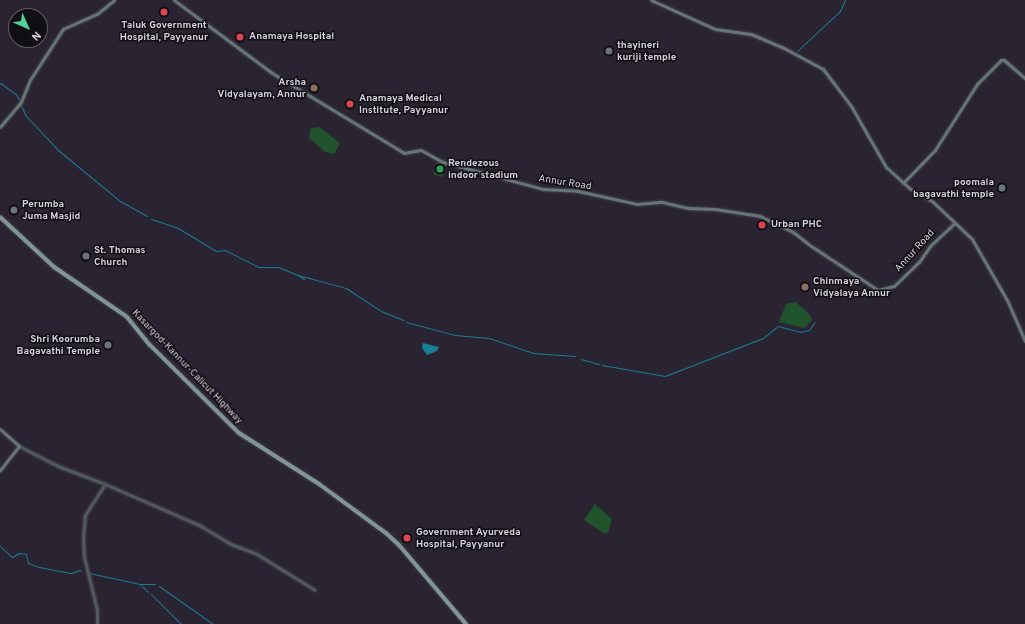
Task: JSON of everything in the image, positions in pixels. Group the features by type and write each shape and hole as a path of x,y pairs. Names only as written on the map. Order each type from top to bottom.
{"highway":[{"name":"Kasargod-Kannur-Calicut Highway","path":"0,216 54,267 127,316 150,345 239,433 320,484 386,533 399,545 466,624"}],"main road":[{"path":"0,127 21,103 30,80 63,29 97,14 114,0"},
{"name":"Annur Road","path":"174,0 272,73 404,153 421,150 443,162 543,189 578,191 637,204 662,202 687,208 714,209 760,216 793,232 811,246 878,290 894,286 919,262 930,246 955,224"},
{"path":"651,0 715,29 751,34 782,46 823,69 851,106 886,167 903,183 933,202 972,239 997,282 1025,341"},
{"path":"903,183 935,150 977,84 1000,60 1004,60 1025,78"},
{"path":"0,430 19,446 0,470"}],"street":[{"path":"19,446 58,466 105,484 199,525 231,544 255,553 315,590"},
{"path":"97,624 97,610 84,557 83,538 85,515 105,484"}],"green space":[{"path":"319,127 340,143 334,154 325,152 309,138 311,128"},
{"name":"Rendezous indoor stadium","path":"438,161 447,164 442,177 434,174"},
{"path":"796,302 810,315 812,320 804,328 779,322 786,304"},
{"path":"595,504 612,519 608,532 605,534 584,520"}],"water":[{"path":"423,343 439,347 437,351 427,355 422,348"}],"waterway":[{"path":"797,51 840,11 845,0"},
{"path":"0,83 16,94 20,102"},
{"path":"21,105 26,116 58,150 120,201 147,216"},
{"path":"151,219 178,228 216,251 225,250 258,267 278,267 298,275"},
{"path":"304,279 298,275 346,288 381,311 403,320"},
{"path":"406,322 455,335 489,338 533,353 575,356"},
{"path":"602,365 665,376 763,338 778,326 800,332 809,330 814,323"},
{"path":"581,359 599,364"},
{"path":"0,546 12,557 19,553 26,554 28,563 39,567 71,573 81,570"},
{"path":"89,573 140,584 148,592"},
{"path":"141,584 155,584"},
{"path":"159,586 213,624"},
{"path":"151,594 181,624"}],"place":[{"name":"Taluk Government Hospital, Payyanur","path":"164,12"},
{"name":"Anamaya Hospital","path":"240,37"},
{"name":"thayineri kuriji temple","path":"609,51"},
{"name":"Arsha Vidyalayam, Annur","path":"314,88"},
{"name":"Anamaya Medical Institute, Payyanur","path":"350,104"},
{"name":"Rendezous indoor stadium","path":"440,169"},
{"name":"poomala bagavathi temple","path":"1002,188"},
{"name":"Perumba Juma Masjid","path":"14,210"},
{"name":"Urban PHC","path":"762,225"},
{"name":"St. Thomas Church","path":"86,256"},
{"name":"Chinmaya Vidyalaya Annur","path":"805,287"},
{"name":"Shri Koorumba Bagavathi Temple","path":"108,345"},
{"name":"Government Ayurveda Hospital, Payyanur","path":"407,538"}]}
